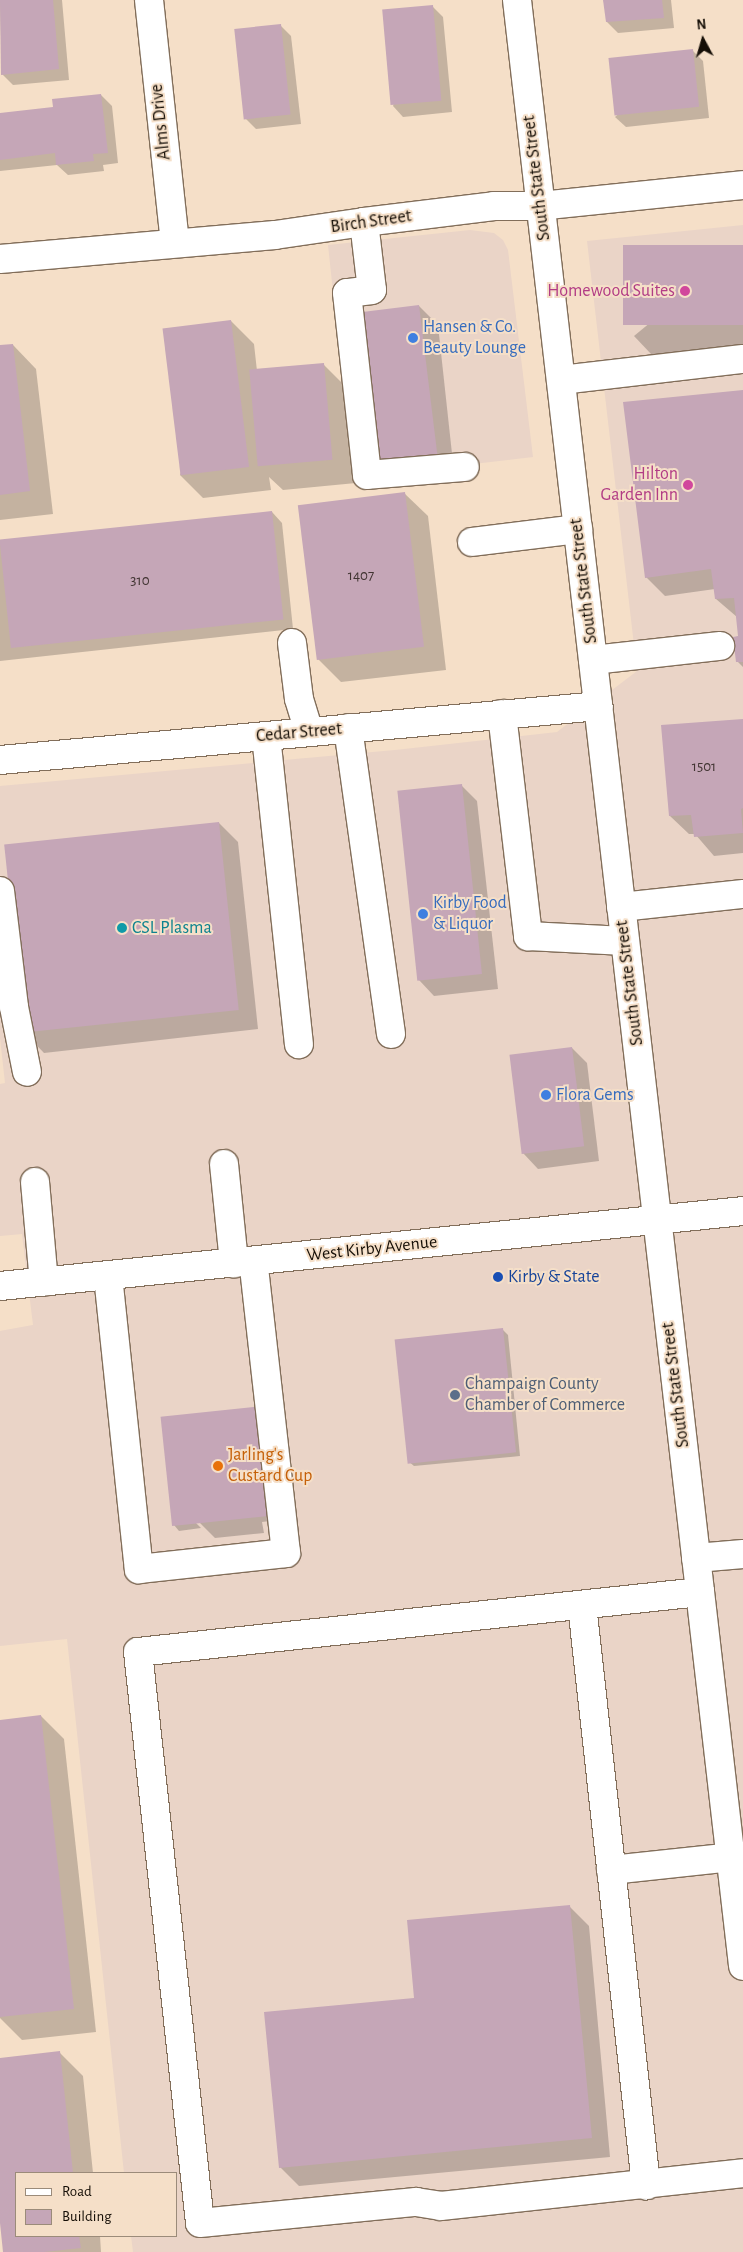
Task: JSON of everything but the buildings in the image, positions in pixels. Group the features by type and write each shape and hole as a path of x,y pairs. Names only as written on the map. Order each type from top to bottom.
{"street":[{"name":"Alms Drive","path":"149,0 175,243"},
{"name":"South State Street","path":"517,0 700,1592 737,1857 743,1966"},
{"name":"Birch Street","path":"0,259 275,236 364,222 494,206 540,206 743,185"},
{"path":"364,222 372,290 347,293 367,474 464,467"},
{"path":"561,380 743,359"},
{"path":"472,542 578,529"},
{"path":"292,643 299,699 309,732"},
{"path":"593,660 720,646"},
{"name":"Cedar Street","path":"0,760 599,706"},
{"path":"502,714 528,936 625,941"},
{"path":"348,728 391,1034"},
{"path":"266,736 299,1044"},
{"path":"0,891 14,1007 26,1072"},
{"path":"621,906 743,894"},
{"path":"108,1276 139,1568 286,1553 243,1262 224,1164"},
{"path":"36,1182 44,1282"},
{"name":"West Kirby Avenue","path":"0,1286 743,1211"},
{"path":"696,1558 743,1554"},
{"path":"700,1592 138,1652 200,2223 416,2202 442,2206 743,2173"},
{"path":"582,1605 646,2185"},
{"path":"611,1870 737,1857"}],"shaded area":[{"path":"743,225 743,2252 133,2252 131,2237 178,2237 178,2172 124,2172 67,1639 0,1646 0,1331 33,1325 22,1234 0,1236 0,1084 5,1083 0,1038 0,786 395,750 557,732 637,671 587,241"},
{"path":"470,230 494,233 503,240 508,250 533,457 353,478 328,245"}],"place":[{"name":"Homewood Suites","path":"685,291"},
{"name":"Hansen & Co. Beauty Lounge","path":"413,338"},
{"name":"Hilton Garden Inn","path":"688,485"},
{"name":"Kirby Food & Liquor","path":"423,914"},
{"name":"CSL Plasma","path":"122,928"},
{"name":"Flora Gems","path":"546,1095"},
{"name":"Kirby & State","path":"498,1277"},
{"name":"Champaign County Chamber of Commerce","path":"455,1395"},
{"name":"Jarling's Custard Cup","path":"218,1466"}]}
